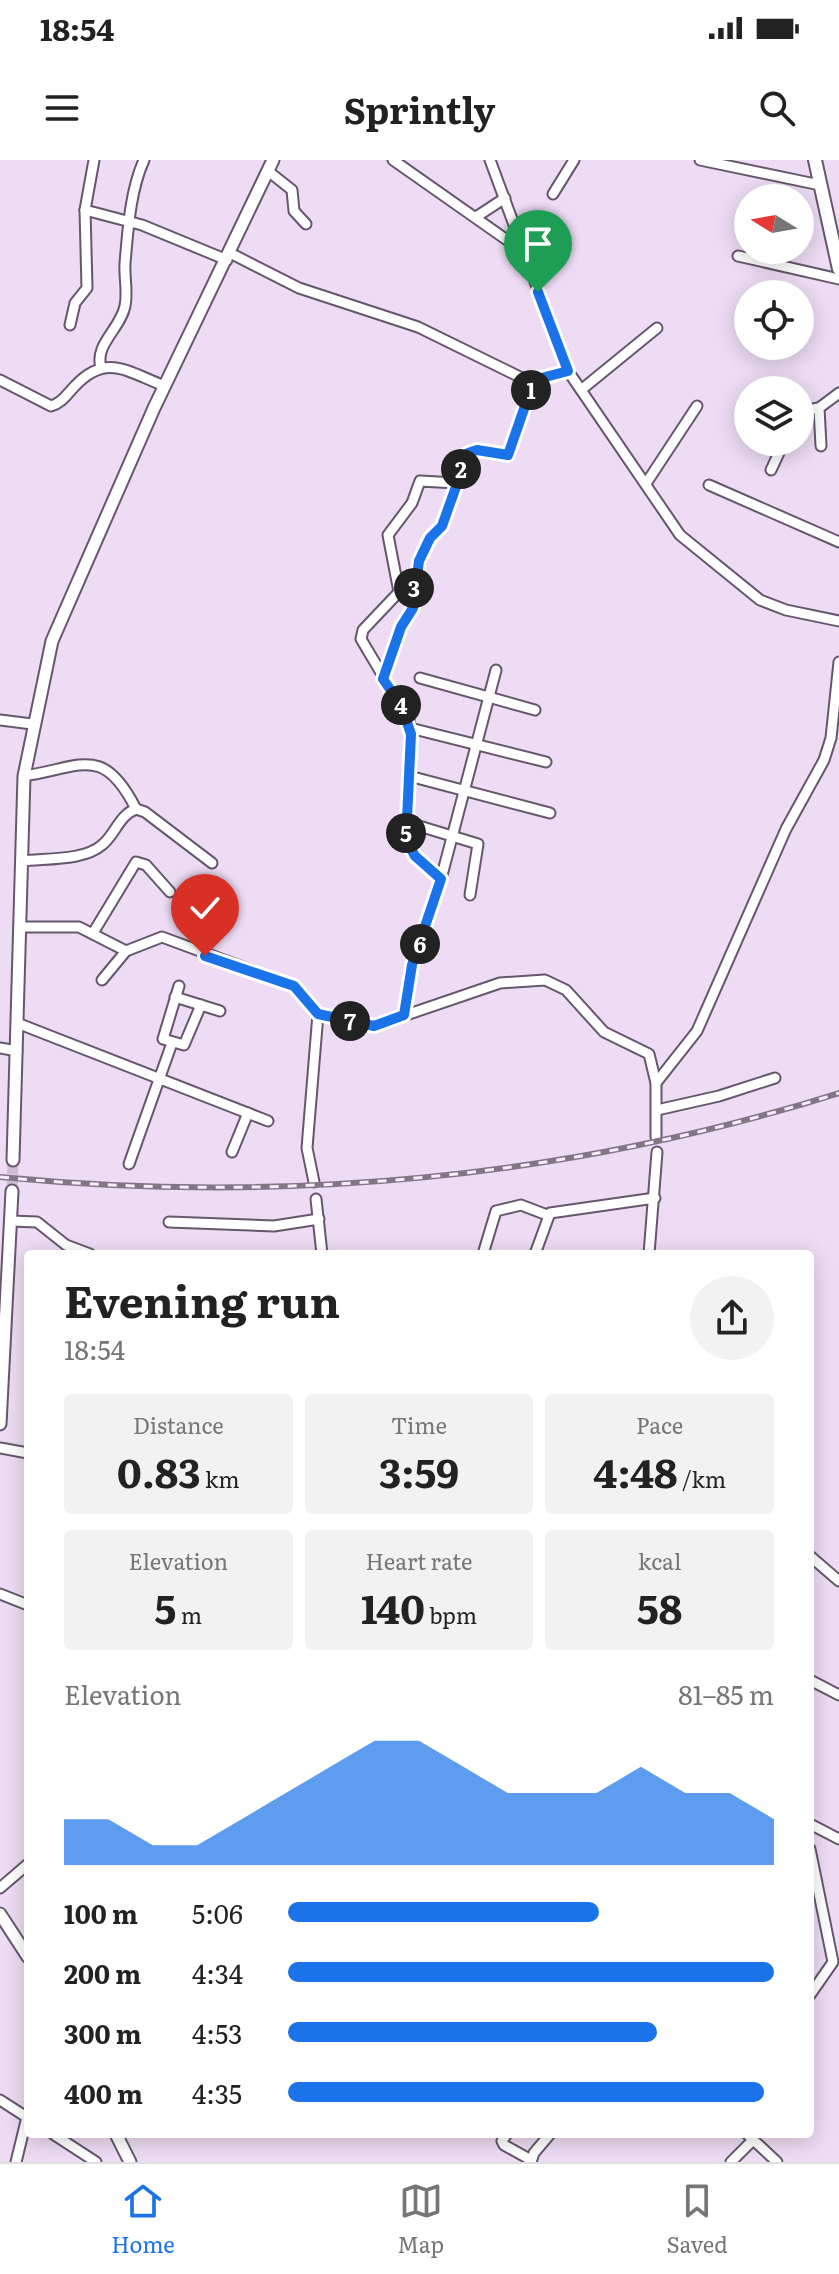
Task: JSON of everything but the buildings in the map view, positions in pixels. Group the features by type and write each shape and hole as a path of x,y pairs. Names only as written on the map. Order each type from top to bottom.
{"highway":[{"path":"815,160 839,269"}],"main road":[{"path":"13,1160 24,776 32,724 52,641 154,408 271,166"},
{"path":"0,1424 4,1268 12,1191"},
{"path":"0,1914 24,1946"},
{"path":"118,2138 130,2162"}],"street":[{"path":"70,325 75,303 88,285 84,257 85,210 94,160"},
{"path":"101,367 99,352 116,329 125,306 130,223 136,179 144,160"},
{"path":"393,160 524,252"},
{"path":"490,160 568,371 647,482 680,535 760,600 786,610 839,621"},
{"path":"553,194 574,160"},
{"path":"700,160 820,185"},
{"path":"271,166 292,190 294,211 306,224"},
{"path":"476,217 505,198"},
{"path":"85,210 228,257 288,284 418,327 511,373 534,380 568,371"},
{"path":"773,264 839,279"},
{"path":"581,390 657,328"},
{"path":"0,380 41,403 55,405 101,367 120,368 164,389"},
{"path":"383,679 414,599 416,569 430,538 442,526 469,451 509,454 534,380"},
{"path":"814,409 839,393"},
{"path":"647,482 697,406"},
{"path":"819,408 821,446"},
{"path":"771,470 778,456"},
{"path":"414,599 400,584 389,532 412,503 422,480 456,483"},
{"path":"709,485 839,542"},
{"path":"400,584 395,598 361,634 365,652 401,705 410,728 406,822 410,849 441,879"},
{"path":"656,1083 697,1031 760,885 824,760 831,738 839,662"},
{"path":"404,1015 412,965 435,903 496,670"},
{"path":"420,678 535,710"},
{"path":"0,720 32,724"},
{"path":"410,728 546,762"},
{"path":"24,776 54,772 70,764 89,765 119,780 136,809"},
{"path":"409,776 465,788 550,813"},
{"path":"22,861 92,852 103,845 126,813 136,809 145,812 212,863"},
{"path":"406,822 478,844 470,895"},
{"path":"93,933 136,862 146,865 170,892"},
{"path":"20,927 70,926 93,933 126,951"},
{"path":"102,980 126,951 162,937 205,956 294,986 318,1014 374,1026 500,983 545,980 566,990 604,1032 649,1054 656,1083 656,1137"},
{"path":"179,986 162,1036 172,1043 186,1043 201,1005"},
{"path":"175,997 220,1011"},
{"path":"314,1182 307,1148 318,1014"},
{"path":"17,1023 268,1121"},
{"path":"129,1164 172,1043"},
{"path":"0,1048 17,1051"},
{"path":"657,1110 719,1096 775,1078"},
{"path":"232,1152 248,1113"},
{"path":"649,1250 657,1152"},
{"path":"484,1250 496,1211 521,1205 547,1215 655,1198"},
{"path":"316,1199 322,1250"},
{"path":"536,1250 547,1215"},
{"path":"169,1222 274,1226 319,1219"},
{"path":"11,1221 37,1222 66,1245 79,1250"},
{"path":"0,1448 24,1452"},
{"path":"814,1559 839,1581"},
{"path":"0,1594 24,1603"},
{"path":"814,1682 839,1695"},
{"path":"814,1826 839,1839"},
{"path":"0,1888 24,1867"},
{"path":"814,1869 833,1962 814,1989"},
{"path":"0,2100 24,2115"},
{"path":"16,2162 24,2133"},
{"path":"59,2138 96,2162"},
{"path":"504,2138 504,2145 531,2161 547,2138"},
{"path":"731,2162 749,2138"},
{"path":"751,2138 777,2162"},
{"path":"762,2162 764,2150"}],"tunnel":[{"path":"12,1191 13,1160"}],"railway":[{"path":"0,1177 106,1185 212,1187 318,1185 424,1177 529,1164 633,1146 737,1122 839,1093"}],"route":[{"path":"205,956 294,986 318,1014 374,1026 404,1015 412,965 441,879 415,856 406,840 411,748 409,720 383,679 401,627 413,608 419,561 430,538 442,526 468,453 477,450 508,455 534,380 568,371 538,292"}]}
